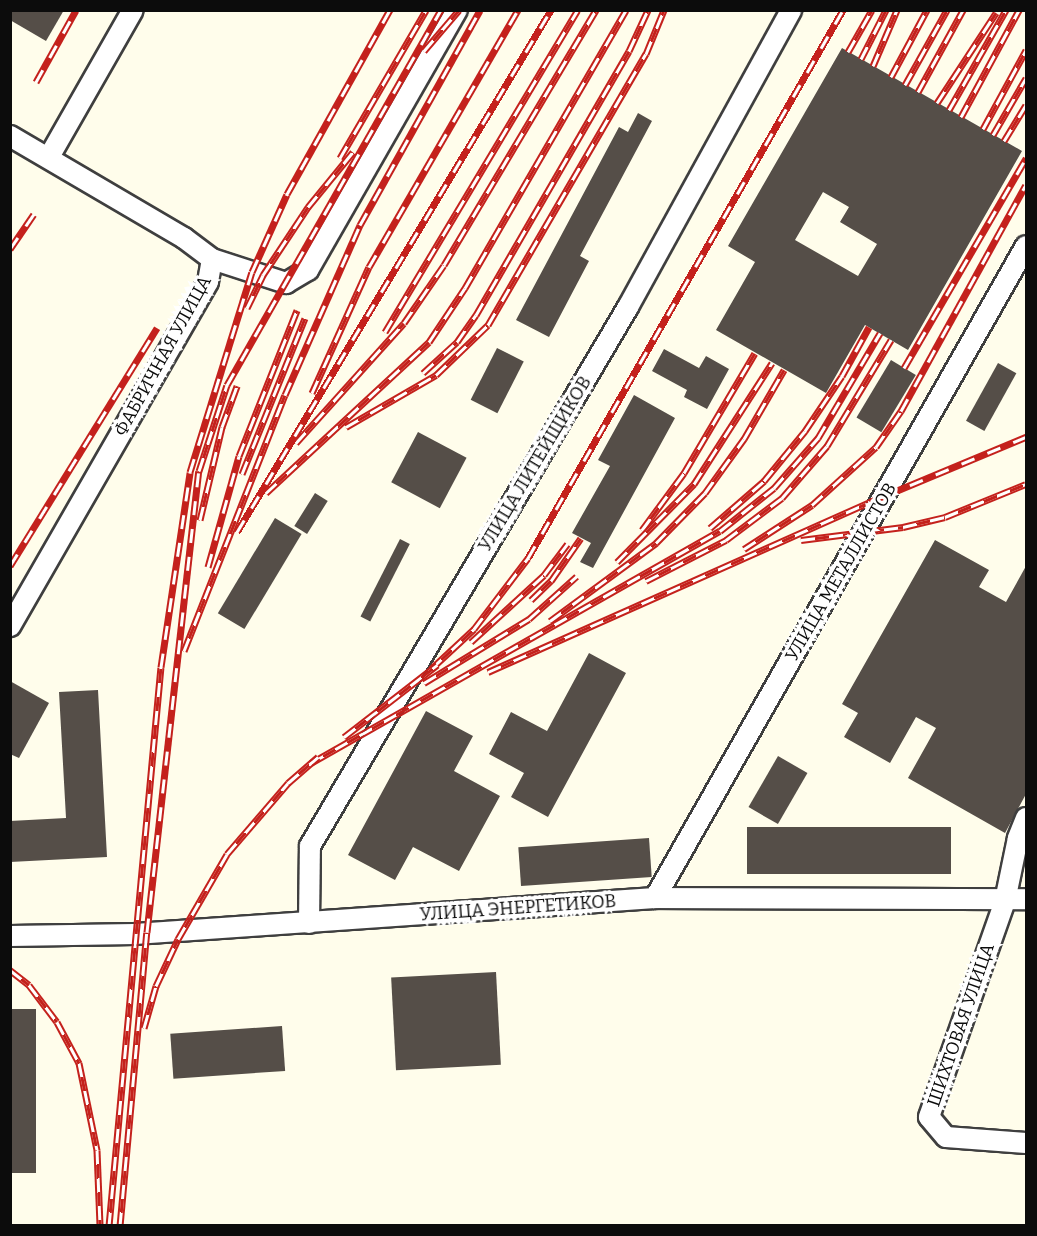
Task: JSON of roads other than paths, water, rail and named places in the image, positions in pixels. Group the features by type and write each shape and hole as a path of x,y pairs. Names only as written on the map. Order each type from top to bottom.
{"street":[{"path":"49,157 133,10"},
{"path":"212,259 286,283 308,270 457,10"},
{"name":"УЛИЦА ЛИТЕЙЩИКОВ","path":"309,923 310,846 628,307 790,10"},
{"name":"ФАБРИЧНАЯ УЛИЦА","path":"10,136 201,249 212,259 208,282 10,626"},
{"name":"УЛИЦА МЕТАЛЛИСТОВ","path":"655,898 1026,246"},
{"path":"1005,901 1018,838 1026,818"},
{"name":"УЛИЦА ЭНЕРГЕТИКОВ","path":"10,936 135,934 655,898 1005,901 1026,899"},
{"name":"ШИХТОВАЯ УЛИЦА","path":"1005,901 929,1117 946,1137 1026,1143"}],"railway":[{"path":"36,82 76,10"},
{"path":"109,1226 161,667 190,472 252,272 287,194 390,10"},
{"path":"340,158 426,10"},
{"path":"120,1226 147,932 199,471 227,385 441,10"},
{"path":"424,51 459,10"},
{"path":"184,651 285,395 360,225 480,10"},
{"path":"312,393 369,267 518,10"},
{"path":"237,532 551,10"},
{"path":"385,332 578,10"},
{"path":"296,443 404,323 444,265 596,10"},
{"path":"266,493 429,342 465,288 626,10"},
{"path":"423,373 457,342 476,315 629,51 648,10"},
{"path":"346,427 436,375 488,325 646,54 664,10"},
{"path":"431,669 474,629 528,558 843,10"},
{"path":"848,52 872,10"},
{"path":"861,59 886,10"},
{"path":"873,66 897,10"},
{"path":"891,77 927,10"},
{"path":"905,85 947,10"},
{"path":"918,92 963,10"},
{"path":"949,110 1006,10"},
{"path":"961,117 1019,10"},
{"path":"937,103 996,13"},
{"path":"983,129 1026,50"},
{"path":"993,135 1026,78"},
{"path":"1004,141 1026,105"},
{"path":"247,308 263,275 308,207 353,152"},
{"path":"904,368 1026,158"},
{"path":"744,549 812,505 876,447 901,411 1026,185"},
{"path":"10,249 34,214"},
{"path":"208,567 239,456 297,310"},
{"path":"242,474 305,318"},
{"path":"710,528 764,481 805,431 842,376 869,327"},
{"path":"10,566 157,328"},
{"path":"311,763 720,531 774,488 818,438 880,333"},
{"path":"646,581 726,540 782,498 827,446 891,340"},
{"path":"642,530 684,473 755,353"},
{"path":"617,562 694,484 772,363"},
{"path":"550,621 656,543 705,493 744,439 784,370"},
{"path":"200,520 222,427 237,386"},
{"path":"488,672 884,496 1026,437"},
{"path":"801,540 903,527 945,517 1026,484"},
{"path":"531,600 551,581 581,538"},
{"path":"471,642 544,575 567,544"},
{"path":"424,683 529,619 577,576"},
{"path":"344,737 437,665"},
{"path":"144,1028 156,986 178,939 227,854 288,783 318,757"},
{"path":"10,970 29,985 57,1022 79,1063 97,1150 100,1226"}]}
